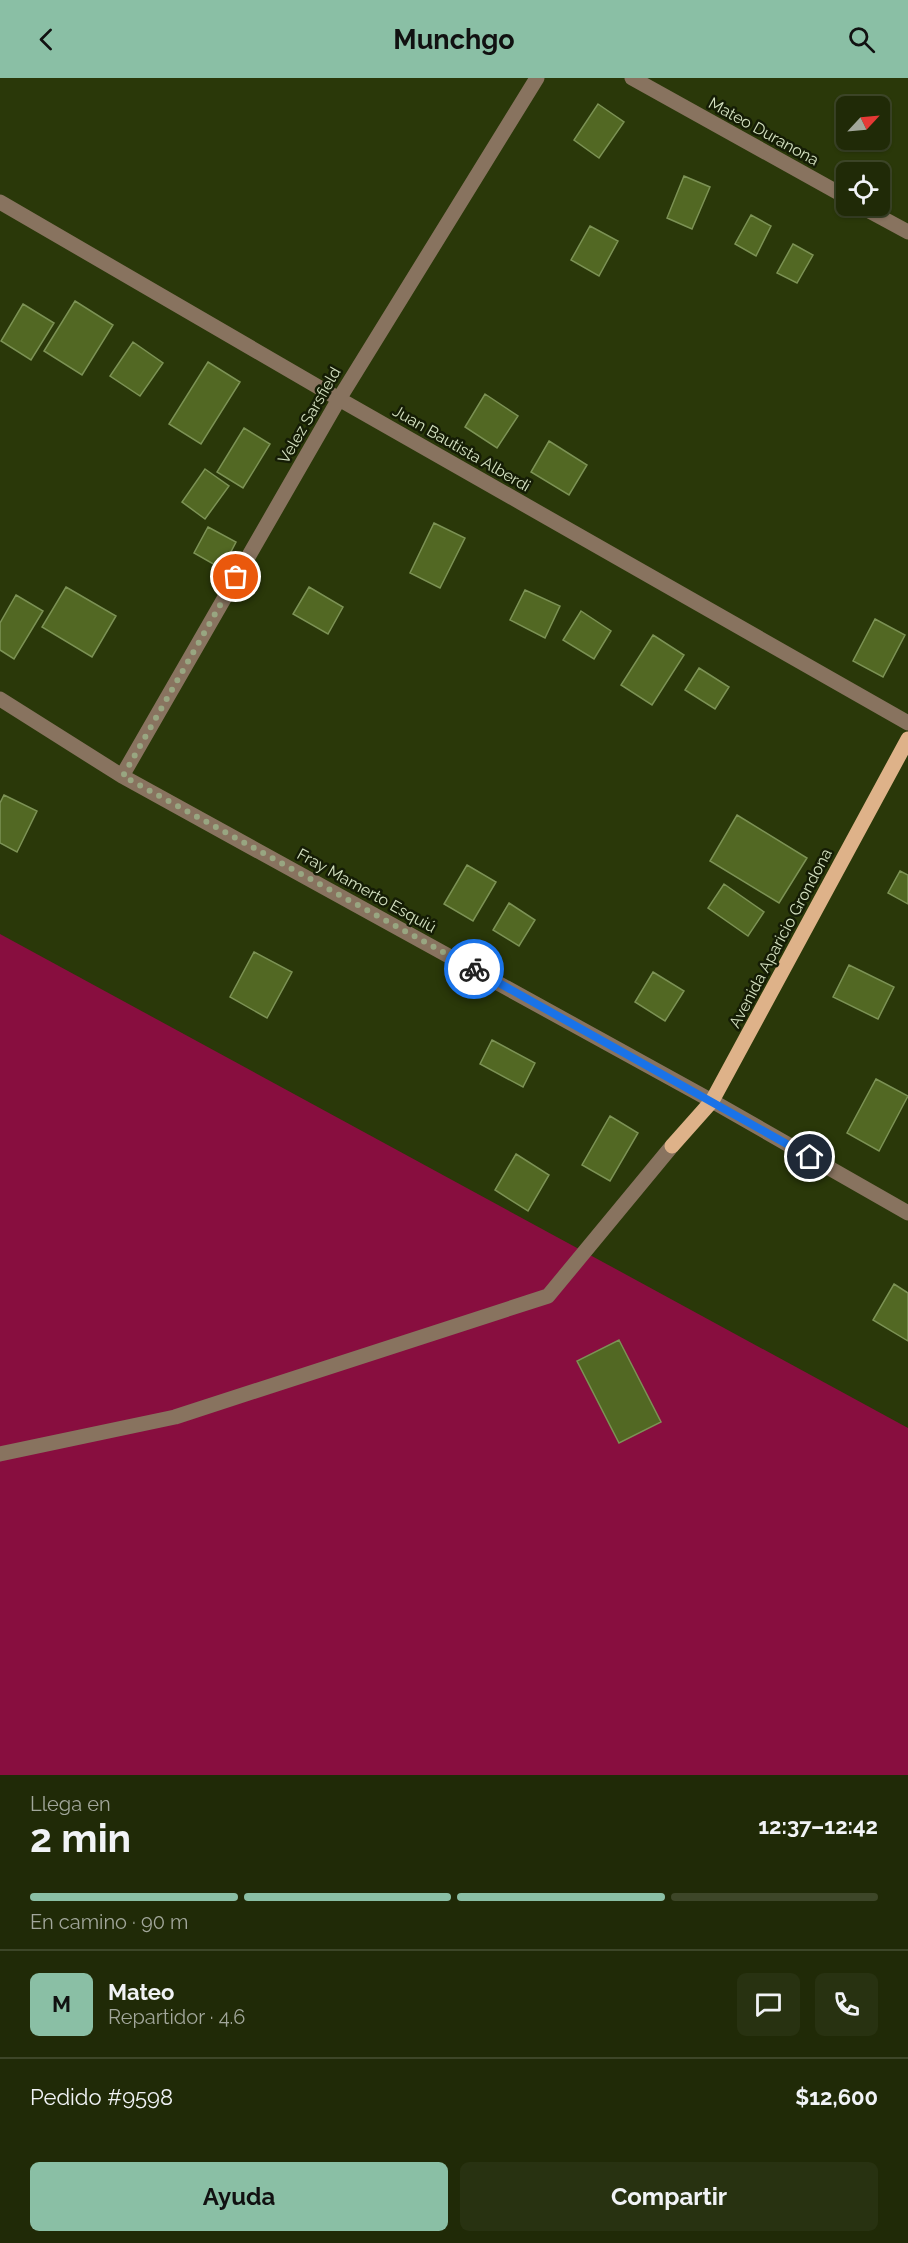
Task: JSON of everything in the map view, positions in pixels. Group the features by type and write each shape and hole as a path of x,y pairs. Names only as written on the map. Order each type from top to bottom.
{"main road":[{"name":"Avenida Aparicio Grondona","path":"672,1146 712,1101 908,739"}],"street":[{"name":"Velez Sarsfield","path":"123,776 339,399 537,78"},
{"name":"Mateo Duranona","path":"632,78 836,191"},
{"name":"Juan Bautista Alberdi","path":"0,202 339,399 908,723"},
{"path":"878,216 908,232"},
{"name":"Fray Mamerto Esquiú","path":"0,699 123,776 712,1101 908,1213"},
{"path":"0,1454 175,1417 548,1296 672,1146"}],"shaded area":[{"path":"0,934 908,1428 908,1775 0,1775"}],"building":[{"path":"598,104 624,122 599,158 574,140"},
{"path":"684,176 710,187 692,229 667,218"},
{"path":"751,215 771,226 756,256 735,244"},
{"path":"590,226 618,241 599,276 571,260"},
{"path":"793,244 813,255 797,283 777,273"},
{"path":"75,301 113,325 82,375 44,351"},
{"path":"23,304 54,323 31,360 1,341"},
{"path":"133,342 163,363 140,396 110,376"},
{"path":"208,362 240,382 201,444 169,424"},
{"path":"485,394 518,416 497,448 465,427"},
{"path":"244,428 270,444 243,488 217,472"},
{"path":"549,441 587,465 569,495 531,472"},
{"path":"205,469 229,486 205,519 182,502"},
{"path":"434,523 465,538 440,588 410,573"},
{"path":"208,527 236,542 222,569 194,553"},
{"path":"66,587 116,616 92,657 42,627"},
{"path":"309,587 343,607 328,634 293,614"},
{"path":"525,590 560,606 545,638 510,620"},
{"path":"16,595 43,611 14,659 0,650 0,623"},
{"path":"581,611 611,631 594,659 563,640"},
{"path":"875,619 905,635 883,677 853,661"},
{"path":"653,635 684,655 652,705 621,685"},
{"path":"699,668 729,687 715,709 685,690"},
{"path":"4,795 37,811 17,852 0,843 0,803"},
{"path":"737,815 807,858 779,903 710,861"},
{"path":"467,865 496,882 473,921 444,904"},
{"path":"900,871 908,875 908,904 888,893"},
{"path":"724,884 764,912 748,936 708,908"},
{"path":"509,903 535,920 519,946 493,930"},
{"path":"254,952 292,972 267,1018 230,997"},
{"path":"849,965 894,987 878,1019 833,997"},
{"path":"653,972 684,991 665,1021 635,1002"},
{"path":"492,1040 535,1063 523,1087 480,1064"},
{"path":"876,1079 908,1096 879,1151 847,1133"},
{"path":"610,1116 638,1133 610,1181 582,1165"},
{"path":"516,1154 549,1175 528,1211 495,1190"},
{"path":"894,1284 908,1293 908,1341 873,1320"},
{"path":"619,1340 661,1422 619,1443 577,1361"}],"way so far":[{"path":"236,577 123,776 474,969"}],"route":[{"path":"474,969 810,1157"}]}
